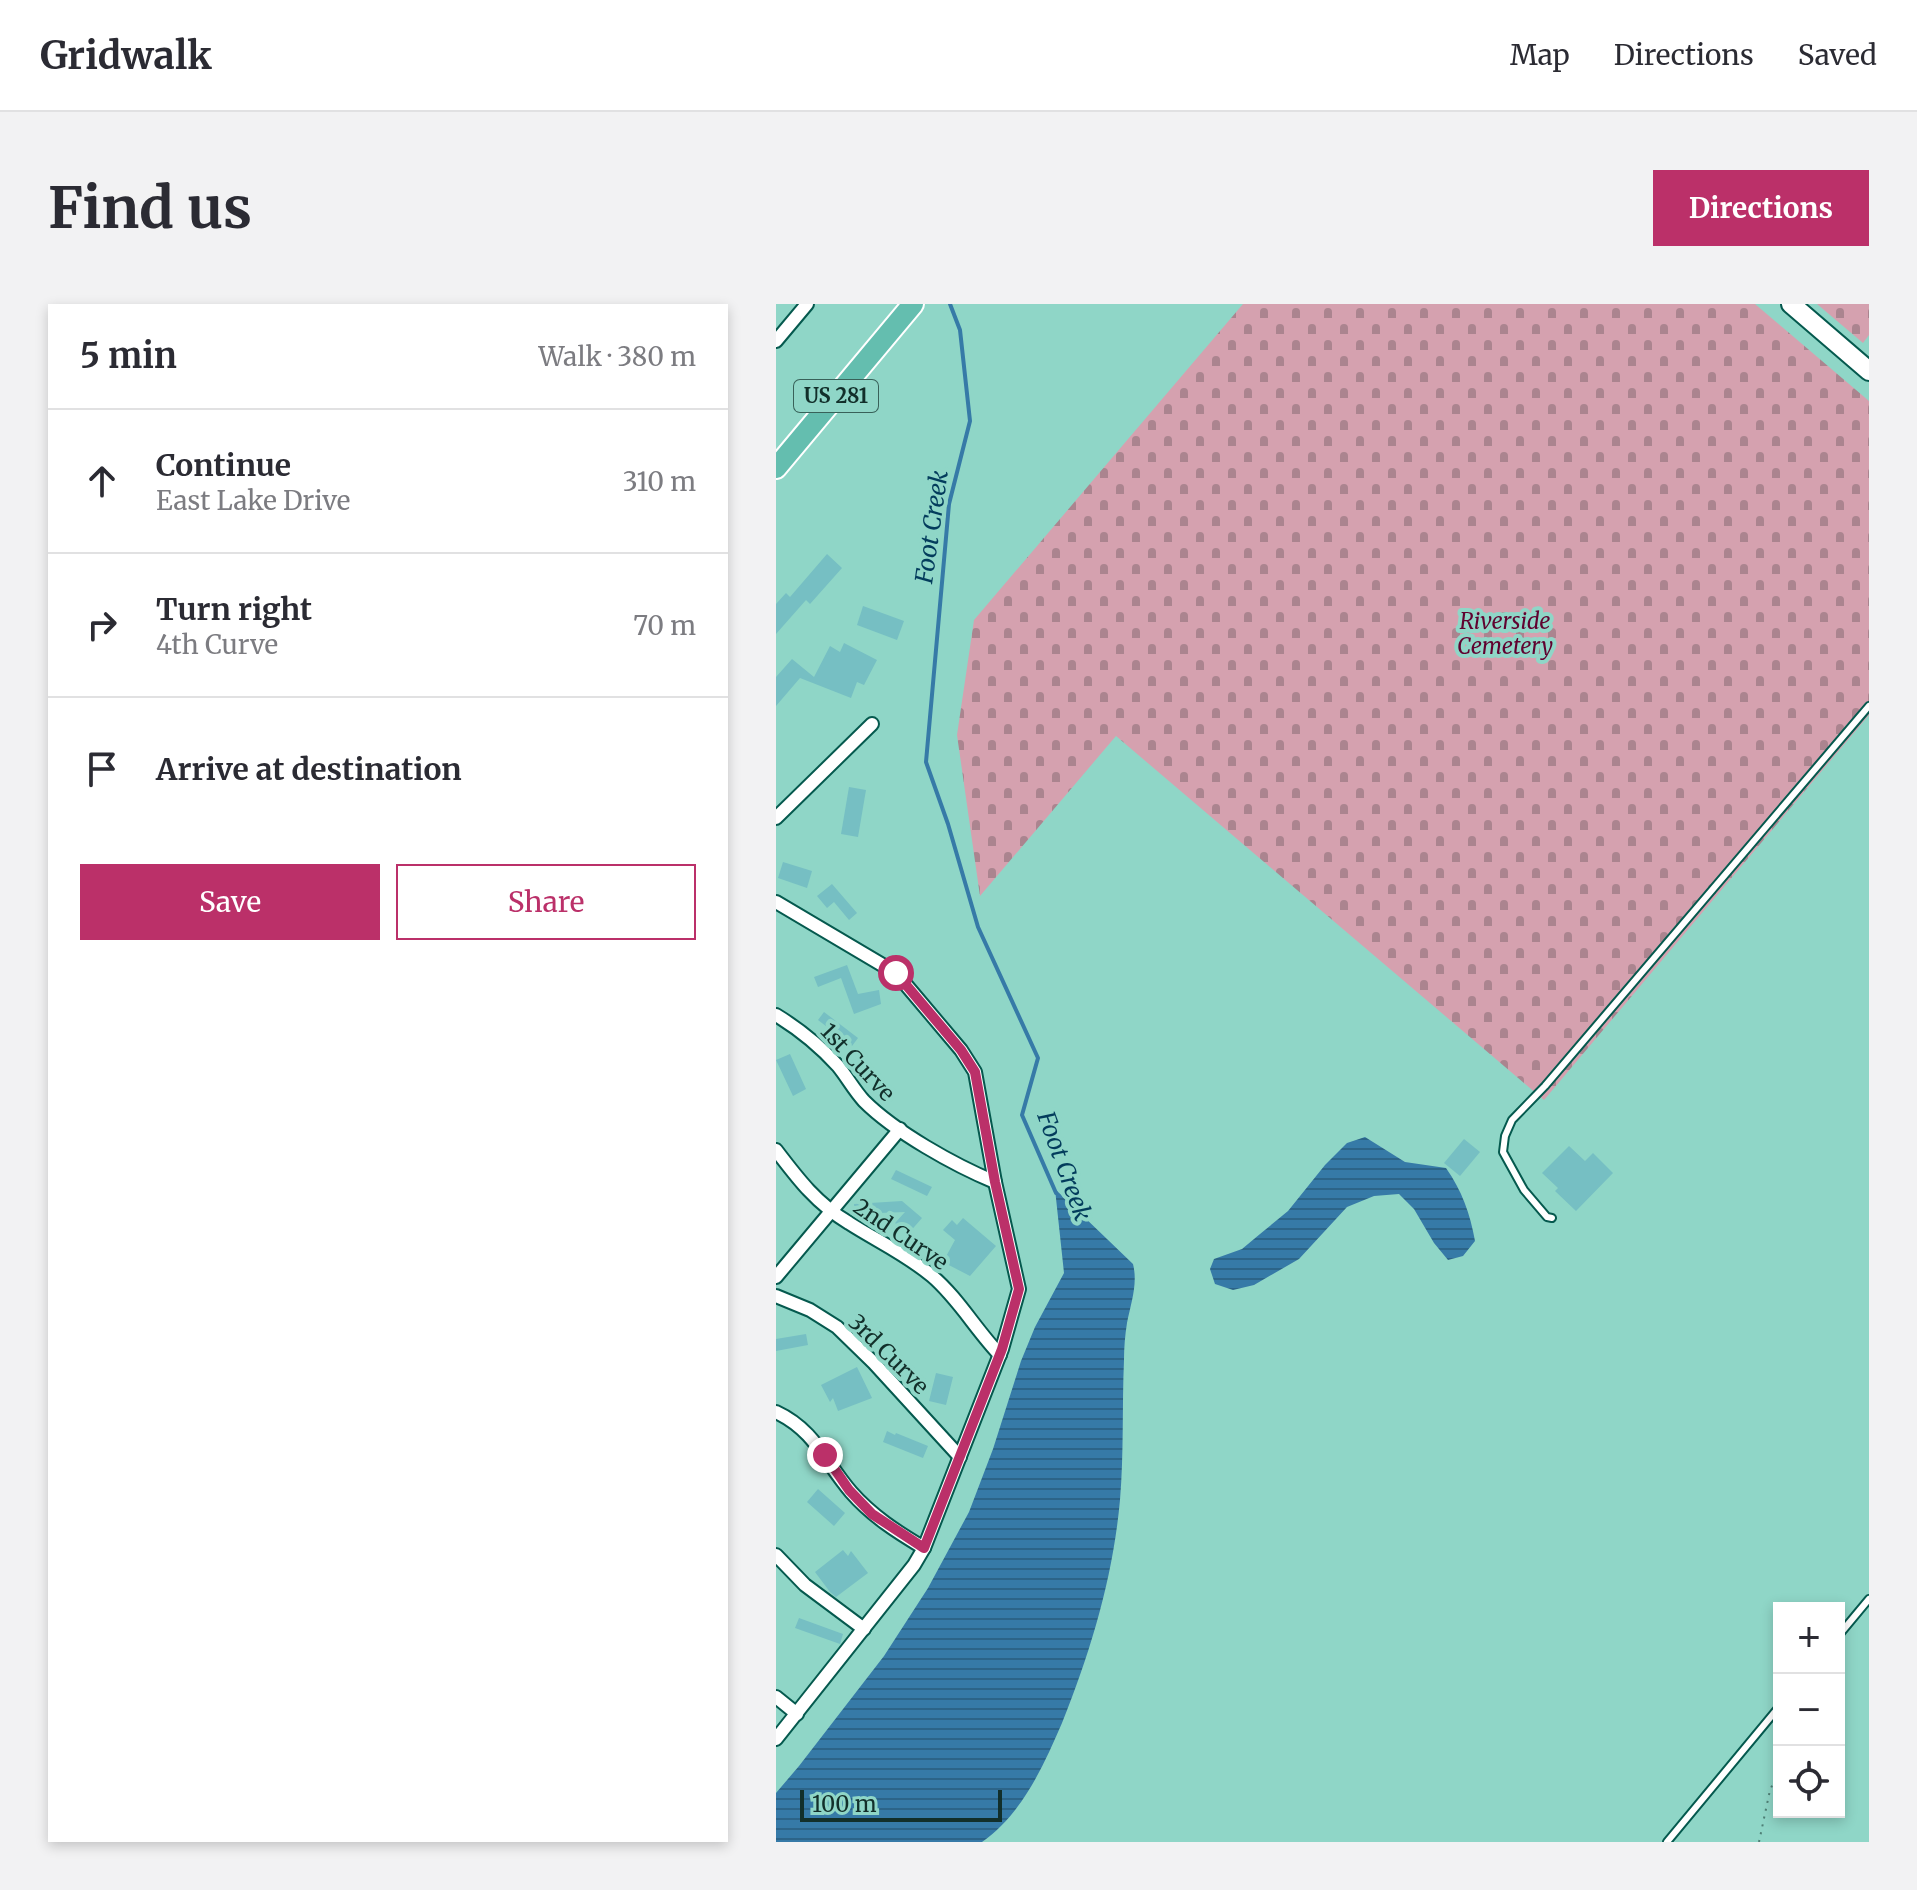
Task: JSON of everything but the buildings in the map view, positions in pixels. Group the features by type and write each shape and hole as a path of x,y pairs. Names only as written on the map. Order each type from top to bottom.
{"highway":[{"name":"US 281","path":"776,468 913,304"}],"main road":[{"path":"1791,304 1869,371"}],"street":[{"path":"776,341 807,304"},
{"path":"776,818 872,724"},
{"path":"776,902 896,973 961,1050 975,1072 1019,1289 1000,1355 924,1548 914,1565 776,1739"},
{"name":"1st Curve","path":"776,1015 812,1040 839,1067 862,1099 887,1121 957,1165 995,1182"},
{"path":"776,1277 900,1129"},
{"name":"2nd Curve","path":"776,1150 806,1189 832,1211 933,1277 1000,1355"},
{"name":"3rd Curve","path":"776,1296 810,1310 837,1327 960,1457"},
{"path":"776,1412 801,1426 849,1490 872,1514 924,1548"},
{"path":"776,1555 805,1585 864,1629"},
{"path":"776,1697 797,1714"}],"lane":[{"path":"1552,1218 1547,1217 1524,1190 1503,1152 1505,1136 1512,1120 1545,1086 1869,706"},
{"path":"1845,1628 1869,1599"},
{"path":"1667,1842 1773,1714"}],"path":[{"path":"1759,1842 1773,1784"}],"green space":[{"name":"Riverside Cemetery","path":"1243,304 1755,304 1869,401 1869,715 1544,1100 1116,736 980,896 957,735 974,620"},
{"path":"1817,304 1869,304 1869,335 1863,343"}],"water":[{"path":"1365,1137 1405,1162 1446,1168 1465,1203 1475,1241 1463,1256 1448,1260 1414,1209 1399,1194 1374,1196 1347,1207 1299,1259 1254,1285 1233,1290 1215,1284 1210,1269 1214,1259 1242,1249 1288,1211 1347,1143"},
{"path":"1055,1189 1133,1264 1135,1279 1125,1342 1117,1529 1091,1641 1062,1723 1039,1773 1020,1804 982,1842 776,1842 776,1793 884,1656 928,1588 969,1512 1021,1361 1064,1273"}],"waterway":[{"name":"Foot Creek","path":"950,304 960,330 970,421 949,504 926,762 978,927 1038,1058 1022,1115 1056,1193"}],"route":[{"path":"825,1455 849,1490 872,1514 924,1548 1002,1349 1019,1289 975,1072 961,1050 896,973"}]}
